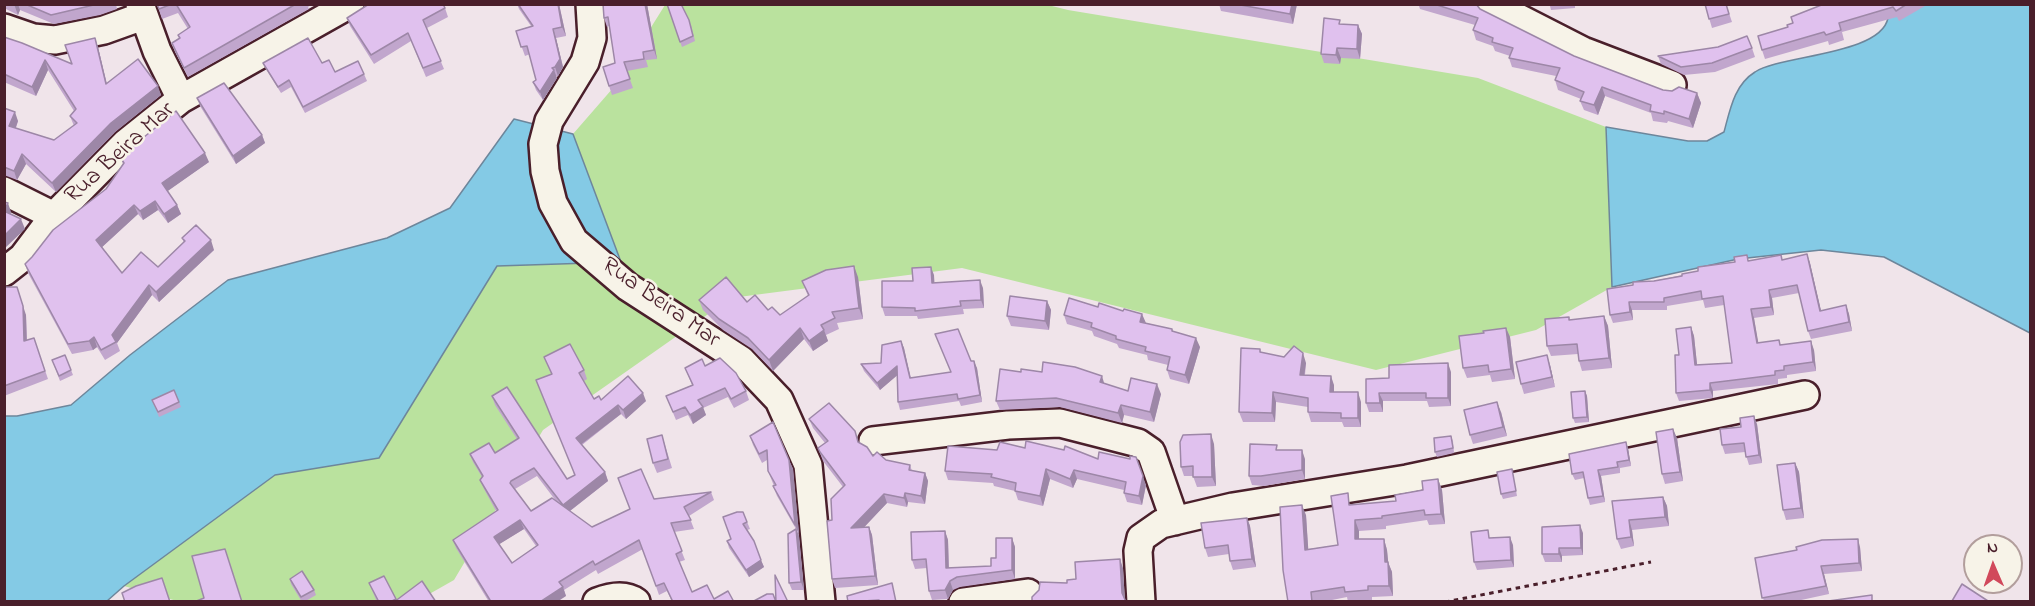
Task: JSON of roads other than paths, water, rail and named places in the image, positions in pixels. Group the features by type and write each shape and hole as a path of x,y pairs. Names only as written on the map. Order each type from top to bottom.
{"street":[{"name":"Rua Beira Mar","path":"4,272 22,257 54,216 126,143 181,99 350,4"},
{"name":"Rua Beira Mar","path":"590,4 592,38 585,62 549,122 543,144 545,171 554,203 574,241 628,287 741,360 779,400 808,465 822,602"},
{"path":"1491,4 1583,51 1672,85"},
{"path":"4,28 33,38 55,40 104,30 142,10 157,51 181,99"},
{"path":"4,190 54,216"},
{"path":"1141,602 1138,551 1141,538 1161,524 1233,507 1407,478 1805,395"},
{"path":"873,441 1008,425 1060,423 1137,443 1151,452 1175,520"},
{"path":"963,602 1028,592"},
{"path":"597,602 611,597 631,598 636,602"}],"water":[{"path":"1888,5 2030,5 2030,333 1884,257 1821,250 1738,259 1612,287 1606,127 1688,141 1707,141 1724,132 1731,107 1748,77 1768,66 1849,47 1868,40 1881,30 1888,18"},
{"path":"514,119 573,134 621,262 497,266 379,458 275,475 124,586 107,601 5,601 4,416 17,416 71,405 130,355 228,280 387,238 450,208"}]}
